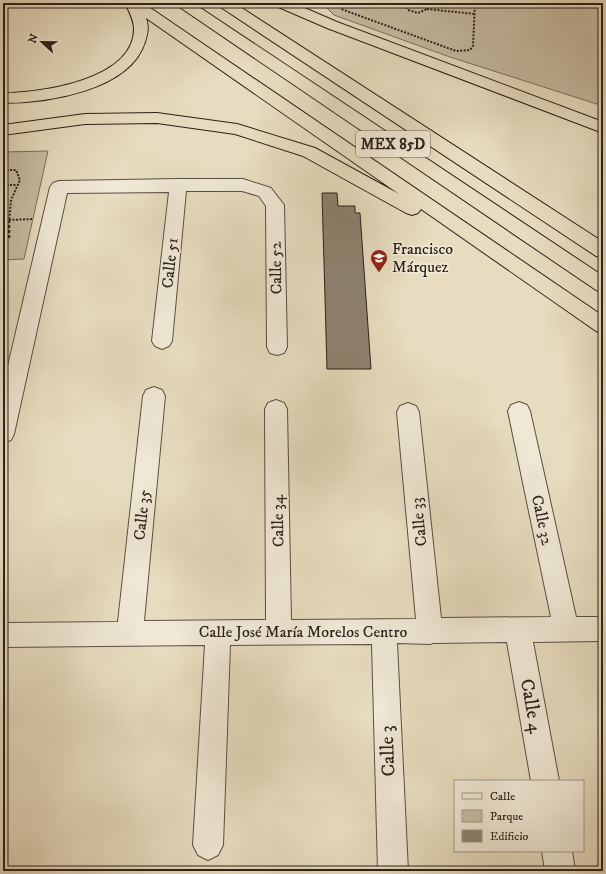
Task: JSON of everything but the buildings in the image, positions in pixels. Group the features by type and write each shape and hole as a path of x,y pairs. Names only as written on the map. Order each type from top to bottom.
{"highway":[{"path":"3,98 41,96 64,92 91,83 110,73 123,63 133,52 139,41 141,31 140,21 133,3"},
{"path":"133,3 603,326"},
{"name":"MEX 85D","path":"183,3 603,285"},
{"name":"MEX 85D","path":"224,3 603,251"},
{"path":"282,3 332,25 603,128"},
{"path":"306,3 332,25"},
{"path":"558,110 603,124"},
{"path":"3,130 85,119 157,118 237,129 309,152 524,271"}],"street":[{"name":"Calle 52","path":"178,185 243,185 265,192 275,205 277,347"},
{"name":"Calle 51","path":"162,340 178,185"},
{"path":"4,425 59,187 178,185"},
{"name":"Calle 35","path":"130,633 154,396"},
{"name":"Calle 34","path":"276,409 279,633"},
{"name":"Calle 32","path":"519,411 566,630"},
{"name":"Calle 33","path":"408,412 430,632"},
{"name":"Calle José María Morelos Centro","path":"3,635 430,632 603,629"},
{"name":"Calle 4","path":"518,631 544,780"},
{"name":"Calle 3","path":"384,632 393,871"},
{"path":"208,845 218,633"},
{"path":"557,852 560,871"}],"path":[{"path":"339,3 341,9 456,51 470,50 473,46 475,3"},
{"path":"390,3 419,13 424,12 427,9 475,14"},
{"path":"408,8 409,5 413,3"},
{"path":"420,3 425,5 427,9"},
{"path":"3,170 16,170 20,180 11,200 13,206 9,223 11,229 9,238"},
{"path":"3,185 19,185"}],"green space":[{"path":"322,3 603,3 603,106 450,57 334,15"},
{"path":"48,151 24,259 3,260 3,152"}],"place":[{"name":"Francisco Márquez","path":"379,273"}]}
